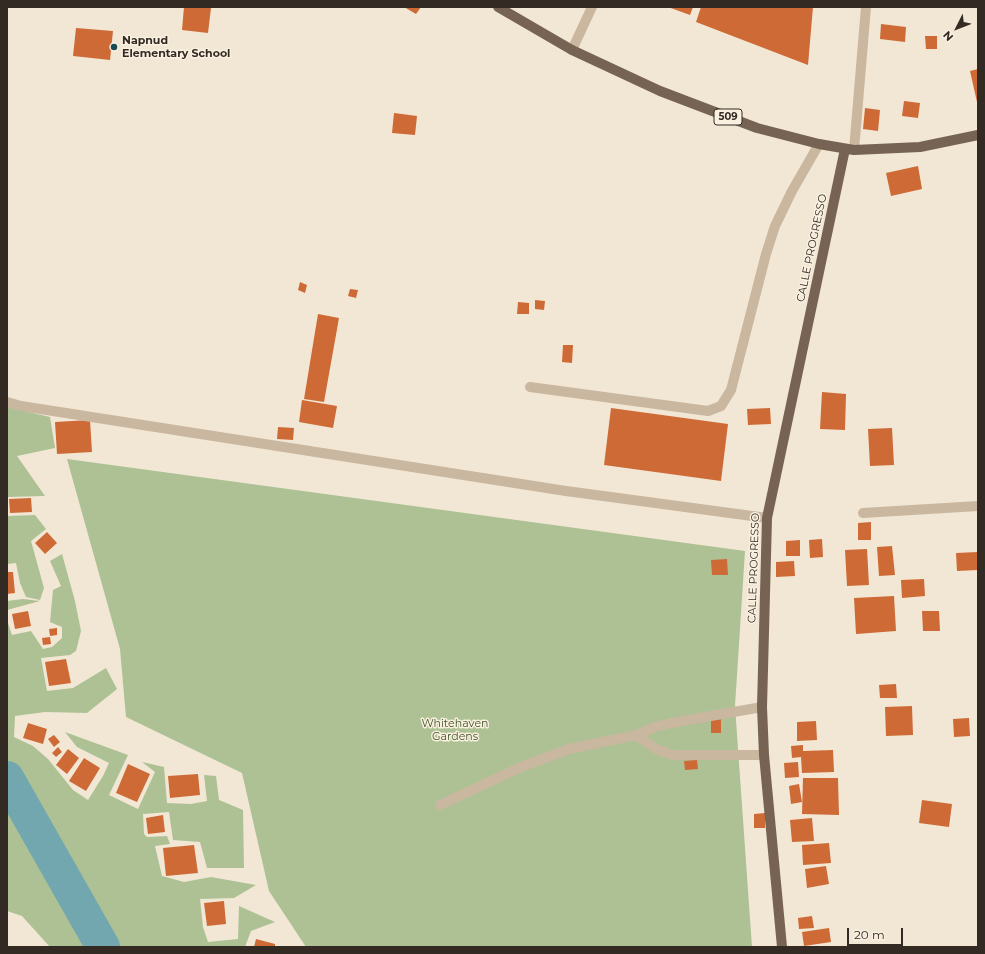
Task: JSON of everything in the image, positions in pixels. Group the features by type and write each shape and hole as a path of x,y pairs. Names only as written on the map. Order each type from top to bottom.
{"main road":[{"name":"509","path":"498,7 572,50 660,91 757,128 819,144 850,149 920,147 978,135"},
{"name":"CALLE PROGRESSO","path":"782,947 764,755 762,707 767,518 850,149"}],"street":[{"path":"572,50 592,7"},
{"name":"CALLE PROGRESSO","path":"850,149 866,7"},
{"path":"530,386 708,411 721,406 731,390 766,254 775,226 792,191 819,144"},
{"path":"7,402 21,406 566,491 767,518"},
{"path":"863,513 978,506"},
{"path":"440,805 521,767 569,749 636,735 655,727 671,723 762,707"},
{"path":"636,735 656,749 673,755 764,755"}],"green space":[{"path":"7,407 50,417 55,448 17,456 45,496 7,497"},
{"name":"Whitehaven Gardens","path":"67,459 745,551 735,706 752,947 306,947 269,891 242,773 126,717 120,649"},
{"path":"7,508 8,516 35,515 46,529 31,541 44,588 40,600 26,597 20,583 16,563 7,564"},
{"path":"62,554 75,601 81,631 76,651 70,655 41,658 47,691 73,688 106,668 117,689 87,713 45,712 15,716 14,737 33,746 48,759 73,790 88,800 109,763 77,747 65,732 128,755 109,795 138,809 155,772 142,762 164,767 167,803 191,804 207,801 204,775 216,776 219,800 243,810 244,868 207,868 200,842 173,840 169,812 143,814 144,834 147,837 167,836 170,844 155,846 162,876 184,882 211,877 256,885 234,898 200,899 203,927 208,942 238,939 239,906 275,922 251,931 245,947 112,947 70,869 7,765 7,620 12,635 31,631 43,649 52,647 62,638 62,627 50,622 53,590 61,586 50,561"},
{"path":"23,599 40,601 7,610 7,601"},
{"path":"7,790 97,947 50,947 22,916 7,911"}],"building":[{"path":"184,7 211,8 208,33 182,30"},
{"path":"404,7 421,7 416,14"},
{"path":"668,7 693,7 690,15"},
{"path":"701,7 813,7 808,65 696,22"},
{"path":"881,24 906,27 905,42 880,39"},
{"path":"76,28 113,31 110,60 73,56"},
{"path":"925,36 937,36 937,49 926,49"},
{"path":"978,69 978,101 977,102 970,71"},
{"path":"904,101 920,103 918,118 902,116"},
{"path":"865,108 880,110 878,131 863,129"},
{"path":"394,113 417,116 415,135 392,133"},
{"path":"918,166 922,189 891,196 886,173"},
{"path":"300,282 307,285 305,293 298,290"},
{"path":"350,289 358,290 356,298 348,296"},
{"path":"535,300 545,301 544,310 535,309"},
{"path":"518,302 529,303 529,314 517,314"},
{"path":"318,314 339,318 324,402 304,399"},
{"path":"563,345 573,345 572,363 562,362"},
{"path":"822,392 846,394 845,430 820,429"},
{"path":"302,400 337,406 333,428 299,422"},
{"path":"611,408 728,424 721,481 604,465"},
{"path":"770,408 771,424 748,425 747,409"},
{"path":"90,420 92,452 57,454 55,422"},
{"path":"278,427 294,428 293,440 277,439"},
{"path":"892,428 894,465 870,466 868,429"},
{"path":"31,498 32,512 10,513 9,499"},
{"path":"871,522 871,540 858,540 858,523"},
{"path":"47,532 57,543 45,554 35,543"},
{"path":"822,539 823,557 810,558 809,540"},
{"path":"800,540 800,556 786,556 786,541"},
{"path":"892,546 895,575 879,576 877,547"},
{"path":"867,549 869,585 847,586 845,550"},
{"path":"978,552 978,570 957,571 956,553"},
{"path":"727,559 728,575 712,575 711,560"},
{"path":"794,561 795,576 776,577 776,562"},
{"path":"7,572 13,572 15,593 7,594"},
{"path":"924,579 925,596 902,598 901,580"},
{"path":"894,596 896,631 856,634 854,598"},
{"path":"28,611 31,626 15,629 12,614"},
{"path":"922,611 939,611 940,631 923,631"},
{"path":"57,628 57,635 50,636 49,629"},
{"path":"50,637 51,644 43,645 42,638"},
{"path":"66,659 71,683 49,686 45,662"},
{"path":"896,684 897,698 880,698 879,685"},
{"path":"912,706 913,735 886,736 885,707"},
{"path":"711,718 721,718 721,733 711,733"},
{"path":"969,718 970,736 954,737 953,719"},
{"path":"816,721 817,740 797,741 797,722"},
{"path":"28,723 47,729 43,744 23,738"},
{"path":"54,735 60,742 54,747 48,739"},
{"path":"803,745 803,751 833,750 834,772 802,773 801,757 792,758 791,746"},
{"path":"58,747 62,752 56,757 52,753"},
{"path":"68,749 79,758 67,774 56,765"},
{"path":"84,758 100,768 86,791 69,781"},
{"path":"697,760 698,769 685,770 684,761"},
{"path":"798,762 799,777 785,778 784,763"},
{"path":"128,764 150,774 137,802 116,793"},
{"path":"198,774 200,795 170,798 168,776"},
{"path":"803,778 838,778 839,815 802,814"},
{"path":"799,784 802,802 791,804 789,786"},
{"path":"922,800 952,804 949,827 919,823"},
{"path":"765,813 765,828 754,828 754,814"},
{"path":"163,815 165,832 148,834 146,818"},
{"path":"812,818 814,841 792,842 790,820"},
{"path":"829,843 831,863 803,865 802,845"},
{"path":"194,845 198,873 166,876 163,848"},
{"path":"826,866 829,884 807,888 805,869"},
{"path":"224,901 226,924 207,926 204,903"},
{"path":"812,916 814,928 799,929 798,918"},
{"path":"829,928 831,942 804,946 802,932"},
{"path":"256,939 275,944 275,947 254,947"}],"waterway":[{"path":"7,778 103,947"}],"place":[{"name":"Napnud Elementary School","path":"114,47"}]}
